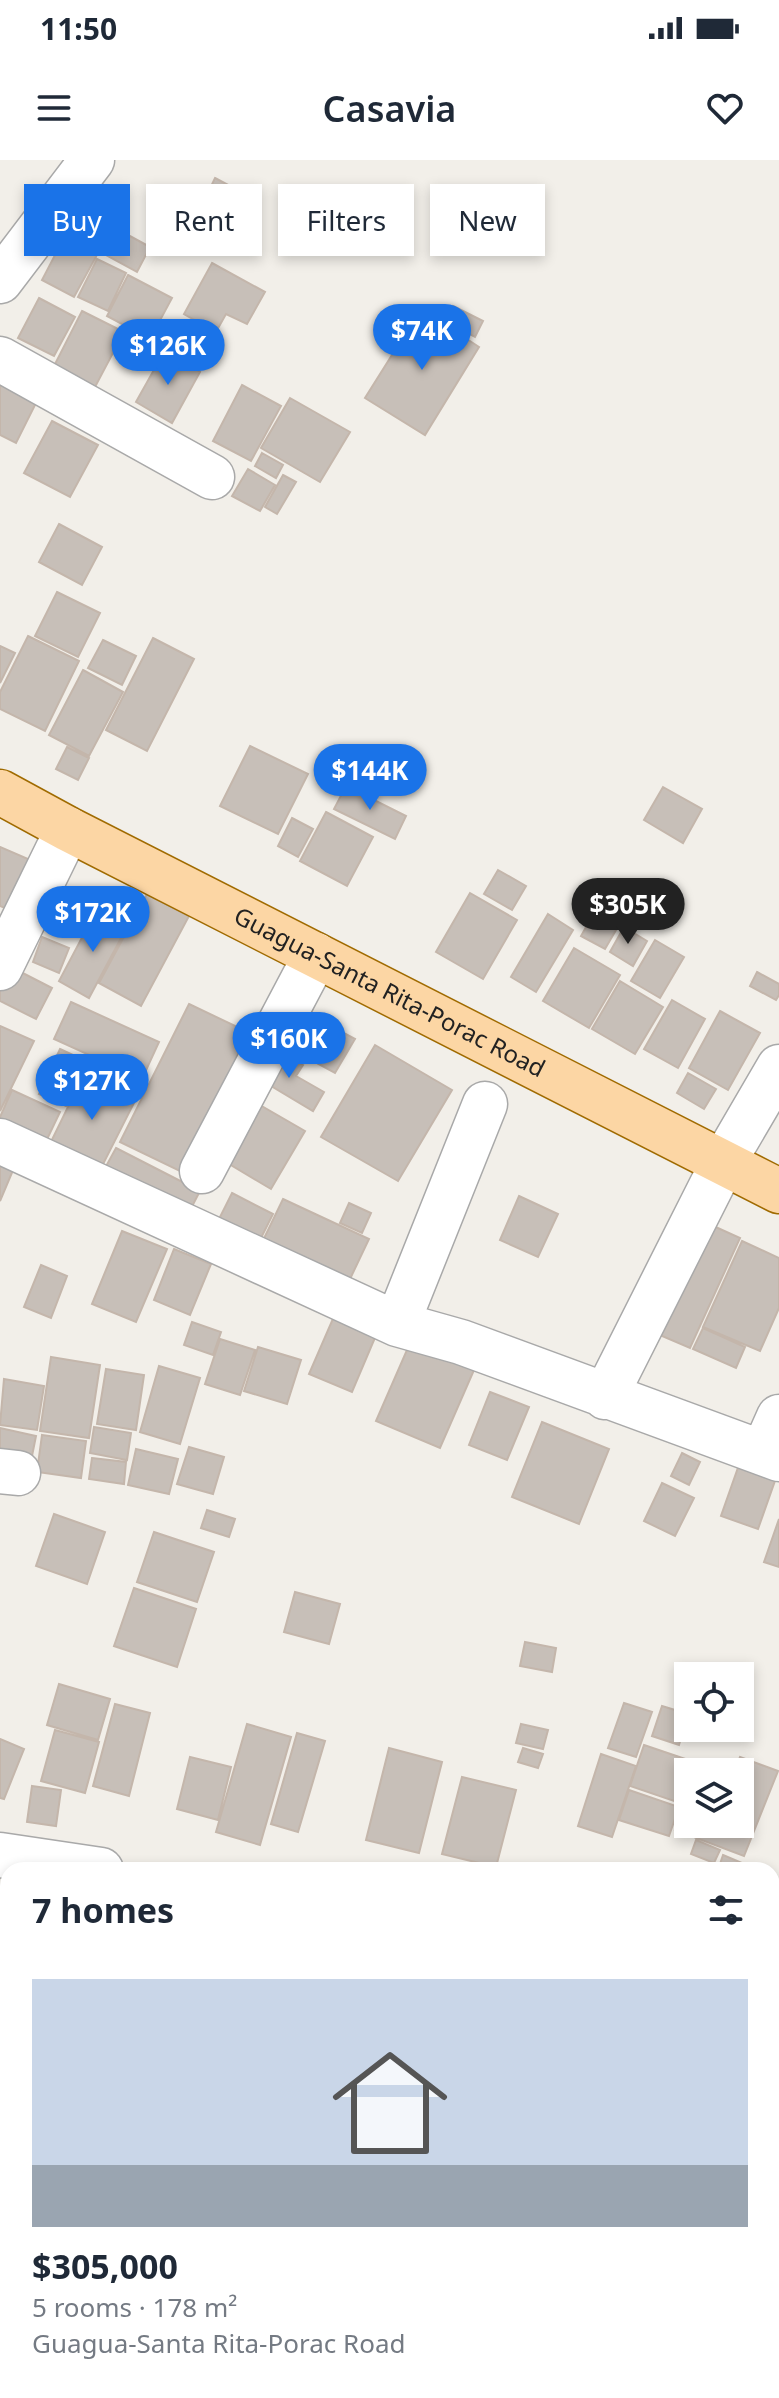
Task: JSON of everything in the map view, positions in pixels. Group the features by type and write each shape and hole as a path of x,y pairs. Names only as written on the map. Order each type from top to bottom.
{"main road":[{"name":"Guagua-Santa Rita-Porac Road","path":"0,792 779,1191"}],"street":[{"path":"0,281 92,160"},
{"path":"0,359 212,477"},
{"path":"0,968 68,829"},
{"path":"202,1171 316,955"},
{"path":"605,1397 723,1163 779,1067"},
{"path":"397,1324 485,1104"},
{"path":"0,1141 397,1324 461,1342 605,1397 774,1443"},
{"path":"0,1855 47,1862"}],"building":[{"path":"215,178 226,184 212,184"},
{"path":"130,236 146,245 146,255 137,272 108,256 130,256"},
{"path":"55,256 96,256 74,297 42,280"},
{"path":"97,259 126,273 108,311 78,297"},
{"path":"212,263 265,292 247,324 226,314 216,332 184,314"},
{"path":"128,275 172,298 150,339 107,316"},
{"path":"39,298 75,317 54,356 18,338"},
{"path":"453,306 483,321 475,337 445,321"},
{"path":"421,309 479,347 425,435 365,398"},
{"path":"82,311 124,332 95,387 54,366"},
{"path":"164,352 200,372 172,423 136,402"},
{"path":"0,372 41,393 16,443 0,435"},
{"path":"242,385 281,406 251,461 213,441"},
{"path":"290,398 350,432 320,482 261,448"},
{"path":"52,421 98,445 70,497 24,473"},
{"path":"262,453 283,465 276,478 255,466"},
{"path":"248,469 275,485 260,511 232,496"},
{"path":"283,475 296,482 277,514 265,507"},
{"path":"59,524 102,547 82,585 39,562"},
{"path":"57,592 100,613 78,657 35,636"},
{"path":"28,636 79,661 45,731 0,709 0,692"},
{"path":"153,638 194,659 147,751 106,730"},
{"path":"103,640 136,656 122,685 88,668"},
{"path":"0,646 15,653 0,683"},
{"path":"83,670 123,692 89,756 49,735"},
{"path":"250,746 308,774 278,834 220,806"},
{"path":"67,747 89,758 78,780 56,769"},
{"path":"346,786 406,816 395,839 334,809"},
{"path":"663,787 702,809 683,843 644,820"},
{"path":"326,812 373,837 347,886 300,861"},
{"path":"292,818 313,829 298,857 278,846"},
{"path":"0,847 35,862 14,912 0,906"},
{"path":"498,870 526,886 512,910 484,894"},
{"path":"470,893 517,920 483,979 436,952"},
{"path":"147,894 189,916 141,1006 99,983"},
{"path":"599,904 623,918 605,949 581,936"},
{"path":"96,911 127,927 89,998 59,981"},
{"path":"548,914 573,930 536,992 511,977"},
{"path":"624,927 647,941 633,966 610,952"},
{"path":"42,937 69,948 59,973 33,962"},
{"path":"655,940 684,957 660,998 631,981"},
{"path":"574,948 620,975 589,1028 543,1001"},
{"path":"11,967 52,988 36,1019 0,1001 0,988"},
{"path":"757,972 779,984 776,1000 750,986"},
{"path":"620,981 663,1007 635,1054 592,1029"},
{"path":"672,1000 705,1019 678,1068 644,1049"},
{"path":"71,1002 159,1042 142,1079 54,1039"},
{"path":"189,1004 252,1034 184,1173 120,1142"},
{"path":"301,1009 317,1018 298,1053 283,1044"},
{"path":"720,1011 760,1033 728,1090 689,1068"},
{"path":"321,1021 355,1039 335,1073 302,1055"},
{"path":"0,1026 34,1041 0,1111"},
{"path":"375,1045 452,1090 398,1181 321,1137"},
{"path":"274,1048 303,1065 296,1076 324,1092 313,1111 256,1077"},
{"path":"60,1049 88,1062 66,1106 39,1094"},
{"path":"88,1066 140,1091 96,1178 45,1154"},
{"path":"688,1073 716,1089 704,1109 677,1093"},
{"path":"12,1090 60,1112 41,1152 0,1133 0,1117"},
{"path":"253,1101 305,1131 271,1189 219,1158"},
{"path":"0,1148 19,1156 0,1201"},
{"path":"116,1148 200,1191 183,1224 98,1181"},
{"path":"232,1193 273,1214 253,1254 212,1233"},
{"path":"519,1196 558,1214 538,1257 500,1240"},
{"path":"283,1199 369,1239 341,1298 255,1257"},
{"path":"349,1203 371,1213 362,1233 340,1223"},
{"path":"698,1219 740,1238 690,1348 648,1330"},
{"path":"122,1231 167,1249 136,1322 92,1304"},
{"path":"742,1241 779,1258 779,1308 760,1351 703,1327"},
{"path":"174,1249 211,1264 190,1315 154,1300"},
{"path":"41,1265 67,1276 51,1318 24,1307"},
{"path":"335,1314 377,1333 352,1392 309,1374"},
{"path":"192,1322 221,1332 213,1355 184,1345"},
{"path":"703,1328 745,1347 736,1368 693,1349"},
{"path":"220,1339 255,1350 240,1395 205,1384"},
{"path":"410,1343 474,1370 440,1448 376,1421"},
{"path":"258,1347 301,1360 287,1404 244,1391"},
{"path":"51,1357 100,1365 89,1438 40,1431"},
{"path":"159,1366 200,1378 180,1444 140,1432"},
{"path":"106,1369 144,1375 136,1430 97,1424"},
{"path":"4,1379 44,1386 37,1430 0,1425"},
{"path":"490,1392 529,1407 507,1460 469,1445"},
{"path":"542,1422 609,1449 579,1524 512,1497"},
{"path":"94,1427 131,1433 127,1460 90,1453"},
{"path":"0,1428 36,1436 30,1466 0,1460"},
{"path":"42,1435 86,1441 81,1478 37,1472"},
{"path":"189,1447 224,1457 213,1494 177,1484"},
{"path":"136,1449 178,1459 169,1494 128,1485"},
{"path":"682,1453 700,1462 689,1485 671,1476"},
{"path":"92,1458 126,1462 124,1484 89,1479"},
{"path":"740,1462 777,1475 758,1529 721,1516"},
{"path":"662,1483 694,1498 675,1536 644,1521"},
{"path":"207,1510 235,1519 229,1537 201,1528"},
{"path":"54,1514 105,1532 87,1584 36,1566"},
{"path":"779,1519 779,1567 764,1562"},
{"path":"154,1532 214,1552 197,1602 137,1582"},
{"path":"134,1588 196,1609 177,1667 114,1646"},
{"path":"295,1592 340,1604 329,1644 284,1632"},
{"path":"525,1642 556,1648 552,1672 520,1666"},
{"path":"59,1684 110,1699 98,1740 47,1725"},
{"path":"624,1703 652,1712 636,1757 608,1748"},
{"path":"115,1704 150,1713 129,1796 93,1786"},
{"path":"662,1706 674,1710 674,1742 680,1742 679,1745 652,1736"},
{"path":"247,1724 291,1737 260,1845 216,1832"},
{"path":"521,1724 548,1730 543,1749 516,1743"},
{"path":"55,1730 99,1742 85,1793 41,1781"},
{"path":"297,1733 325,1741 298,1832 271,1824"},
{"path":"0,1739 24,1749 4,1799 0,1798"},
{"path":"644,1745 682,1758 674,1758 674,1801 630,1786"},
{"path":"389,1748 442,1762 419,1853 366,1840"},
{"path":"523,1748 543,1754 538,1768 518,1762"},
{"path":"601,1754 636,1766 612,1837 578,1826"},
{"path":"190,1757 231,1767 218,1820 177,1809"},
{"path":"754,1762 778,1771 754,1831"},
{"path":"462,1777 516,1790 497,1862 475,1862 442,1854"},
{"path":"32,1786 61,1790 56,1826 27,1822"},
{"path":"629,1790 674,1805 674,1822 669,1836 619,1820"},
{"path":"696,1838 751,1838 744,1856"},
{"path":"696,1840 720,1850 714,1862 691,1854"},
{"path":"723,1855 740,1862 721,1862"}]}
